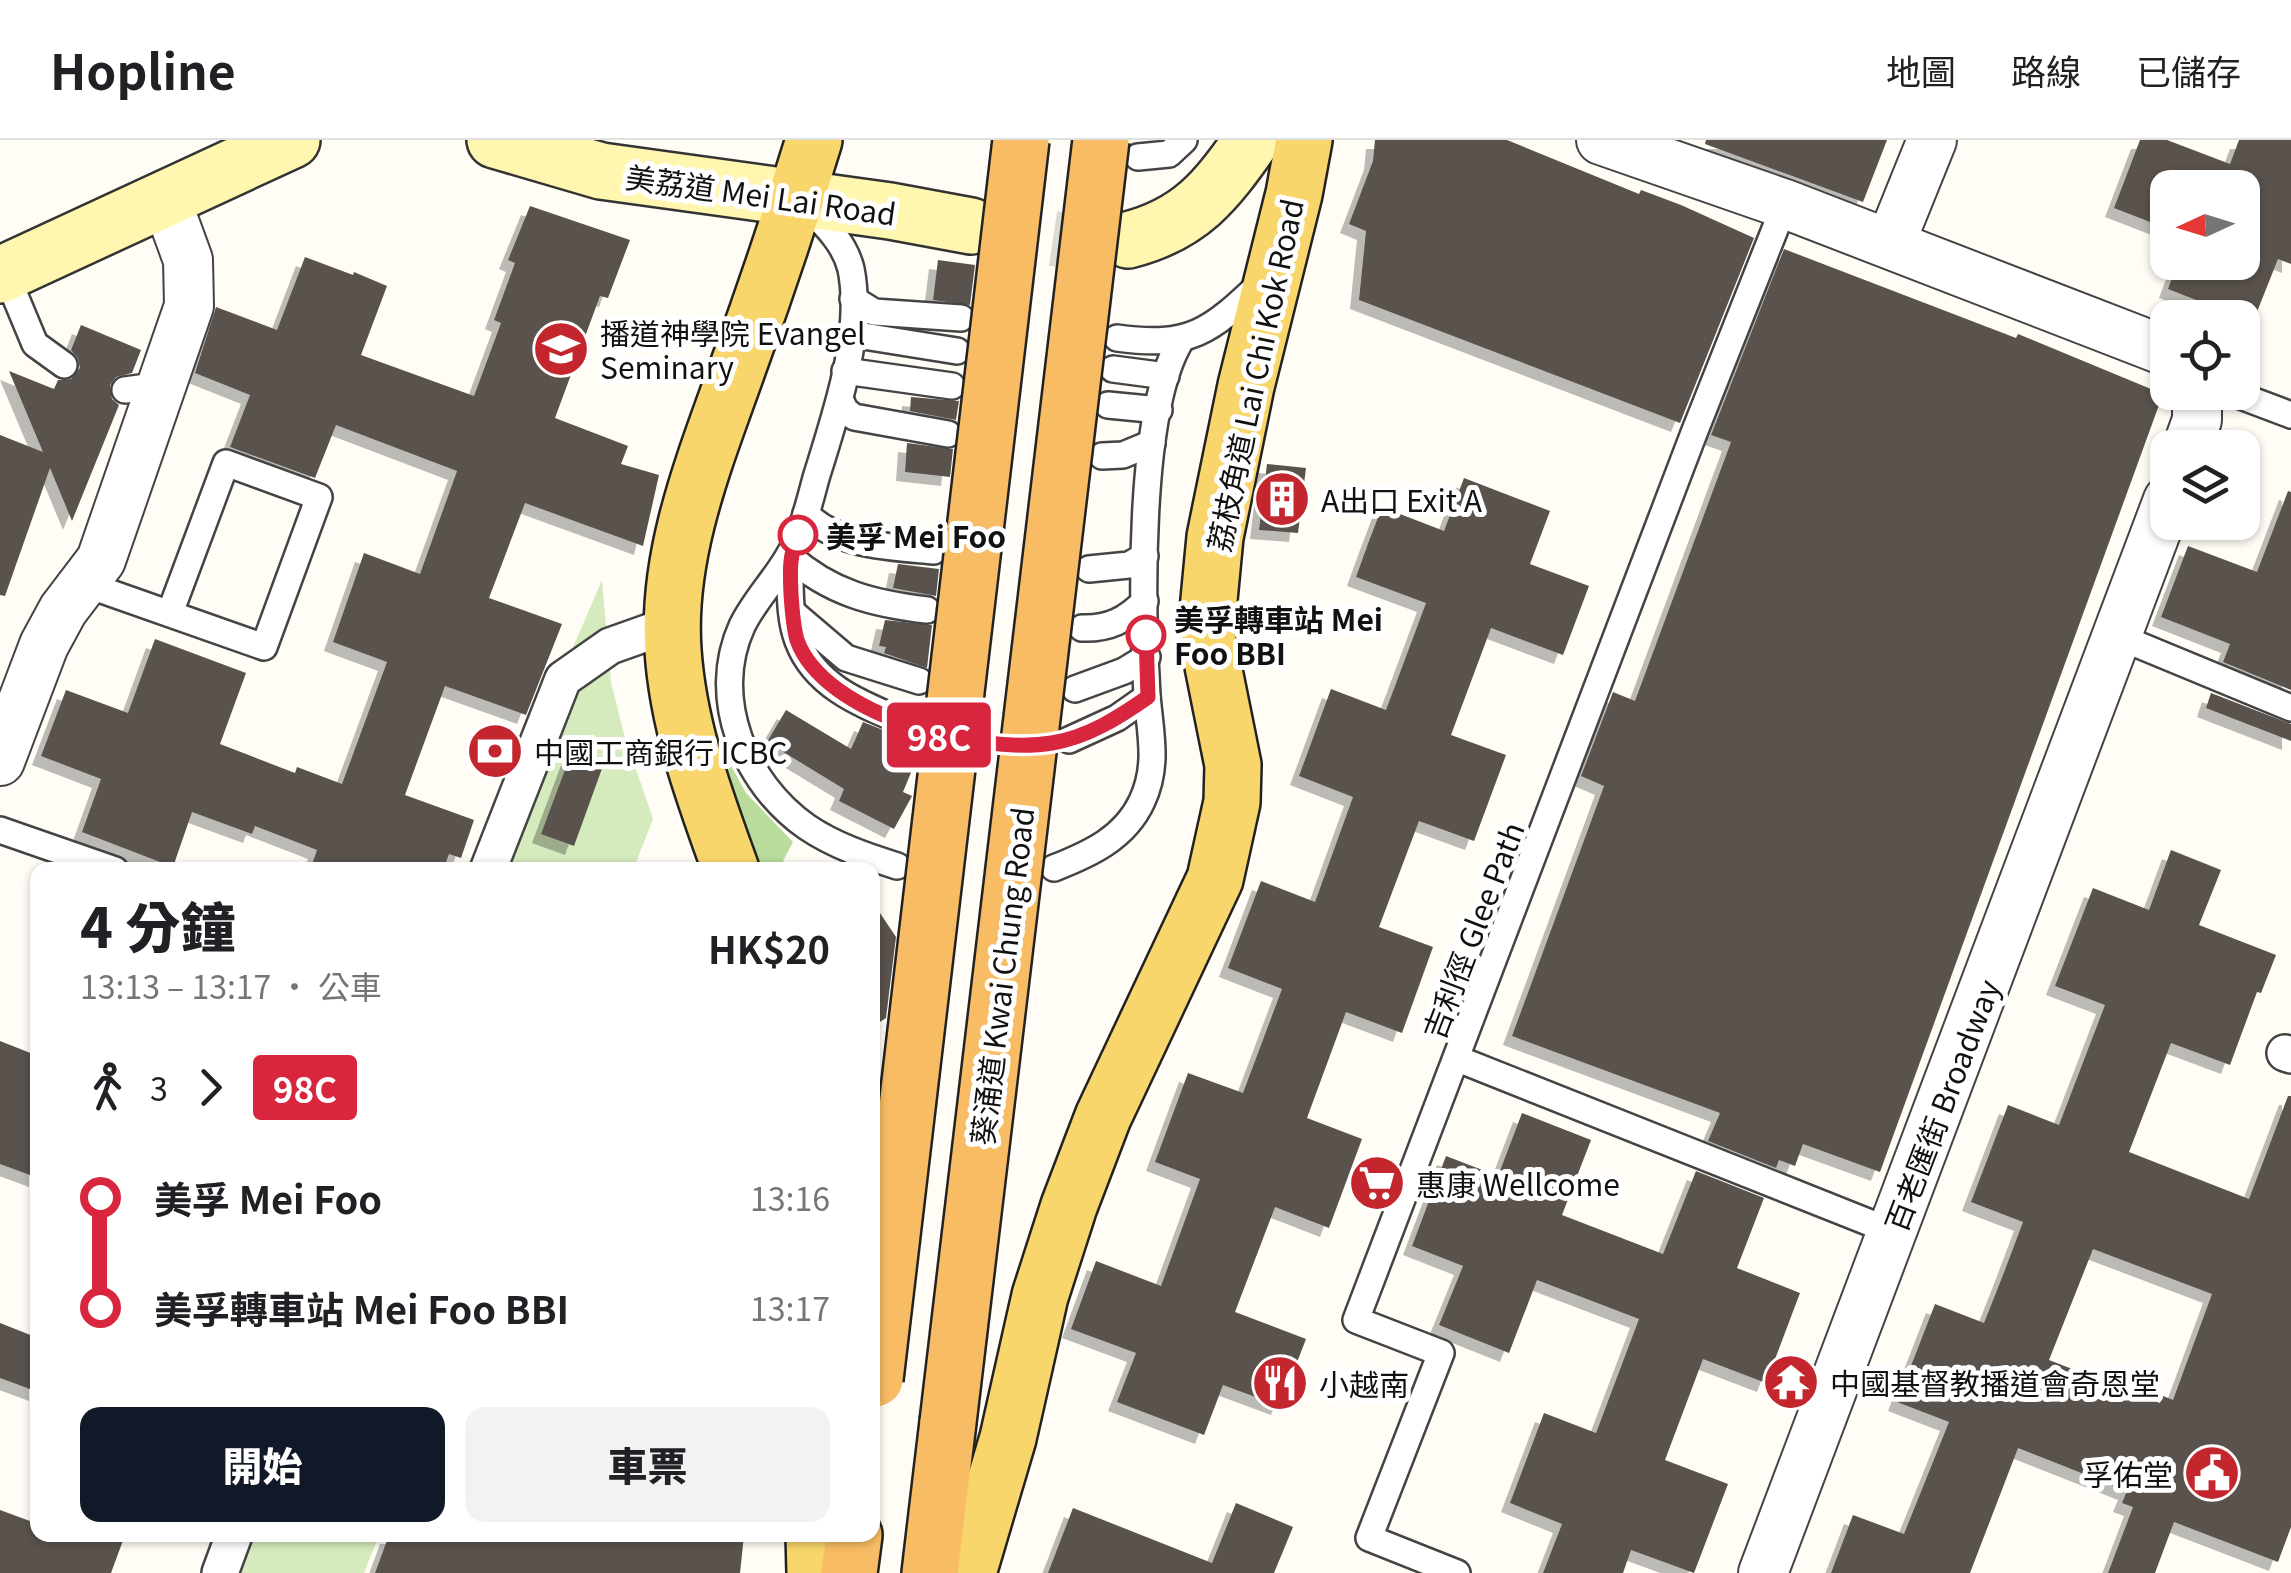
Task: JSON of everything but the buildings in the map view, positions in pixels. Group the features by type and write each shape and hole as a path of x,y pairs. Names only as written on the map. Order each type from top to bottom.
{"highway":[{"path":"880,1331 1022,140"},
{"name":"葵涌道 Kwai Chung Road","path":"930,1573 1119,148"},
{"path":"850,1573 853,1542"}],"main road":[{"path":"2,273 292,140"},
{"name":"美荔道 Mei Lai Road","path":"495,140 601,171 971,226"},
{"path":"728,862 681,717 672,624 684,530 695,491 814,140"},
{"path":"1128,240 1158,232 1188,215 1217,188 1252,140"},
{"name":"荔枝角道 Lai Chi Kok Road","path":"968,1573 1008,1438 1040,1296 1069,1206 1103,1118 1215,879 1226,843 1233,766 1206,631 1215,538 1304,140"},
{"path":"814,1542 816,1573"}],"street":[{"path":"1601,140 1785,204 2150,345"},
{"path":"1890,244 1932,140"},
{"path":"0,761 44,645 63,610 101,560 140,382 189,306 191,276 166,197"},
{"name":"百老匯街 Broadway","path":"1763,1573 2153,540"},
{"path":"491,862 562,679 610,646 672,624"},
{"path":"220,1573 231,1542"}],"lane":[{"path":"1119,148 1170,154 1184,140"},
{"path":"796,198 832,232 850,266 854,300 851,334 840,399 806,514 790,556 741,628 732,659 729,697 737,741 767,788 806,826 851,851 898,866"},
{"name":"吉利徑 Glee Path","path":"1457,1573 1370,1538 1441,1353 1356,1320 1694,432 1785,204"},
{"path":"1116,338 1143,342 1181,340 1228,316 1273,272"},
{"path":"2,273 34,344 68,356"},
{"path":"854,300 874,312 961,318"},
{"path":"851,334 957,351"},
{"path":"1054,868 1093,853 1123,830 1142,801 1151,773 1154,740 1148,697 1145,556 1152,443 1166,376 1181,340"},
{"path":"1113,369 1166,376"},
{"path":"845,371 952,386"},
{"path":"840,399 854,417 948,434"},
{"path":"2260,403 2291,415"},
{"path":"1108,406 1159,410"},
{"path":"1102,456 1122,456 1152,443"},
{"path":"85,584 264,648 320,497 226,463 170,612"},
{"path":"806,514 820,529 841,536 934,551"},
{"path":"790,556 806,571 851,596 927,610"},
{"path":"790,556 792,612 798,642 815,669 853,701 914,726"},
{"path":"1089,570 1130,565 1145,556"},
{"path":"1082,628 1113,625 1145,601"},
{"path":"792,612 846,658 919,681"},
{"path":"2116,636 2291,708"},
{"path":"1074,690 1124,671 1147,657"},
{"path":"1068,740 1117,718 1148,697"},
{"path":"0,830 91,862"},
{"path":"1458,1059 1893,1232"}],"green space":[{"path":"602,580 611,682 653,819 636,862 480,862"},
{"path":"717,740 746,793 793,842 784,862 755,862 727,800 707,742"},
{"path":"219,1542 376,1542 364,1573 208,1573"}],"tunnel":[{"path":"971,226 1076,242 1128,240"}],"bus line":[{"name":"98C","path":"798,535 790,556 792,612 798,642 815,669 853,701 930,733 1008,746 1049,744 1096,730 1148,697 1146,635"}],"place":[{"name":"播道神學院 Evangel Seminary","path":"561,349"},
{"name":"A出口 Exit A","path":"1282,499"},
{"name":"美孚 Mei Foo","path":"798,535"},
{"name":"美孚轉車站 Mei Foo BBI","path":"1146,635"},
{"name":"中國工商銀行 ICBC","path":"495,751"},
{"name":"惠康 Wellcome","path":"1377,1183"},
{"name":"中國基督教播道會奇恩堂","path":"1791,1382"},
{"name":"小越南","path":"1280,1383"},
{"name":"孚佑堂","path":"2212,1473"}]}
